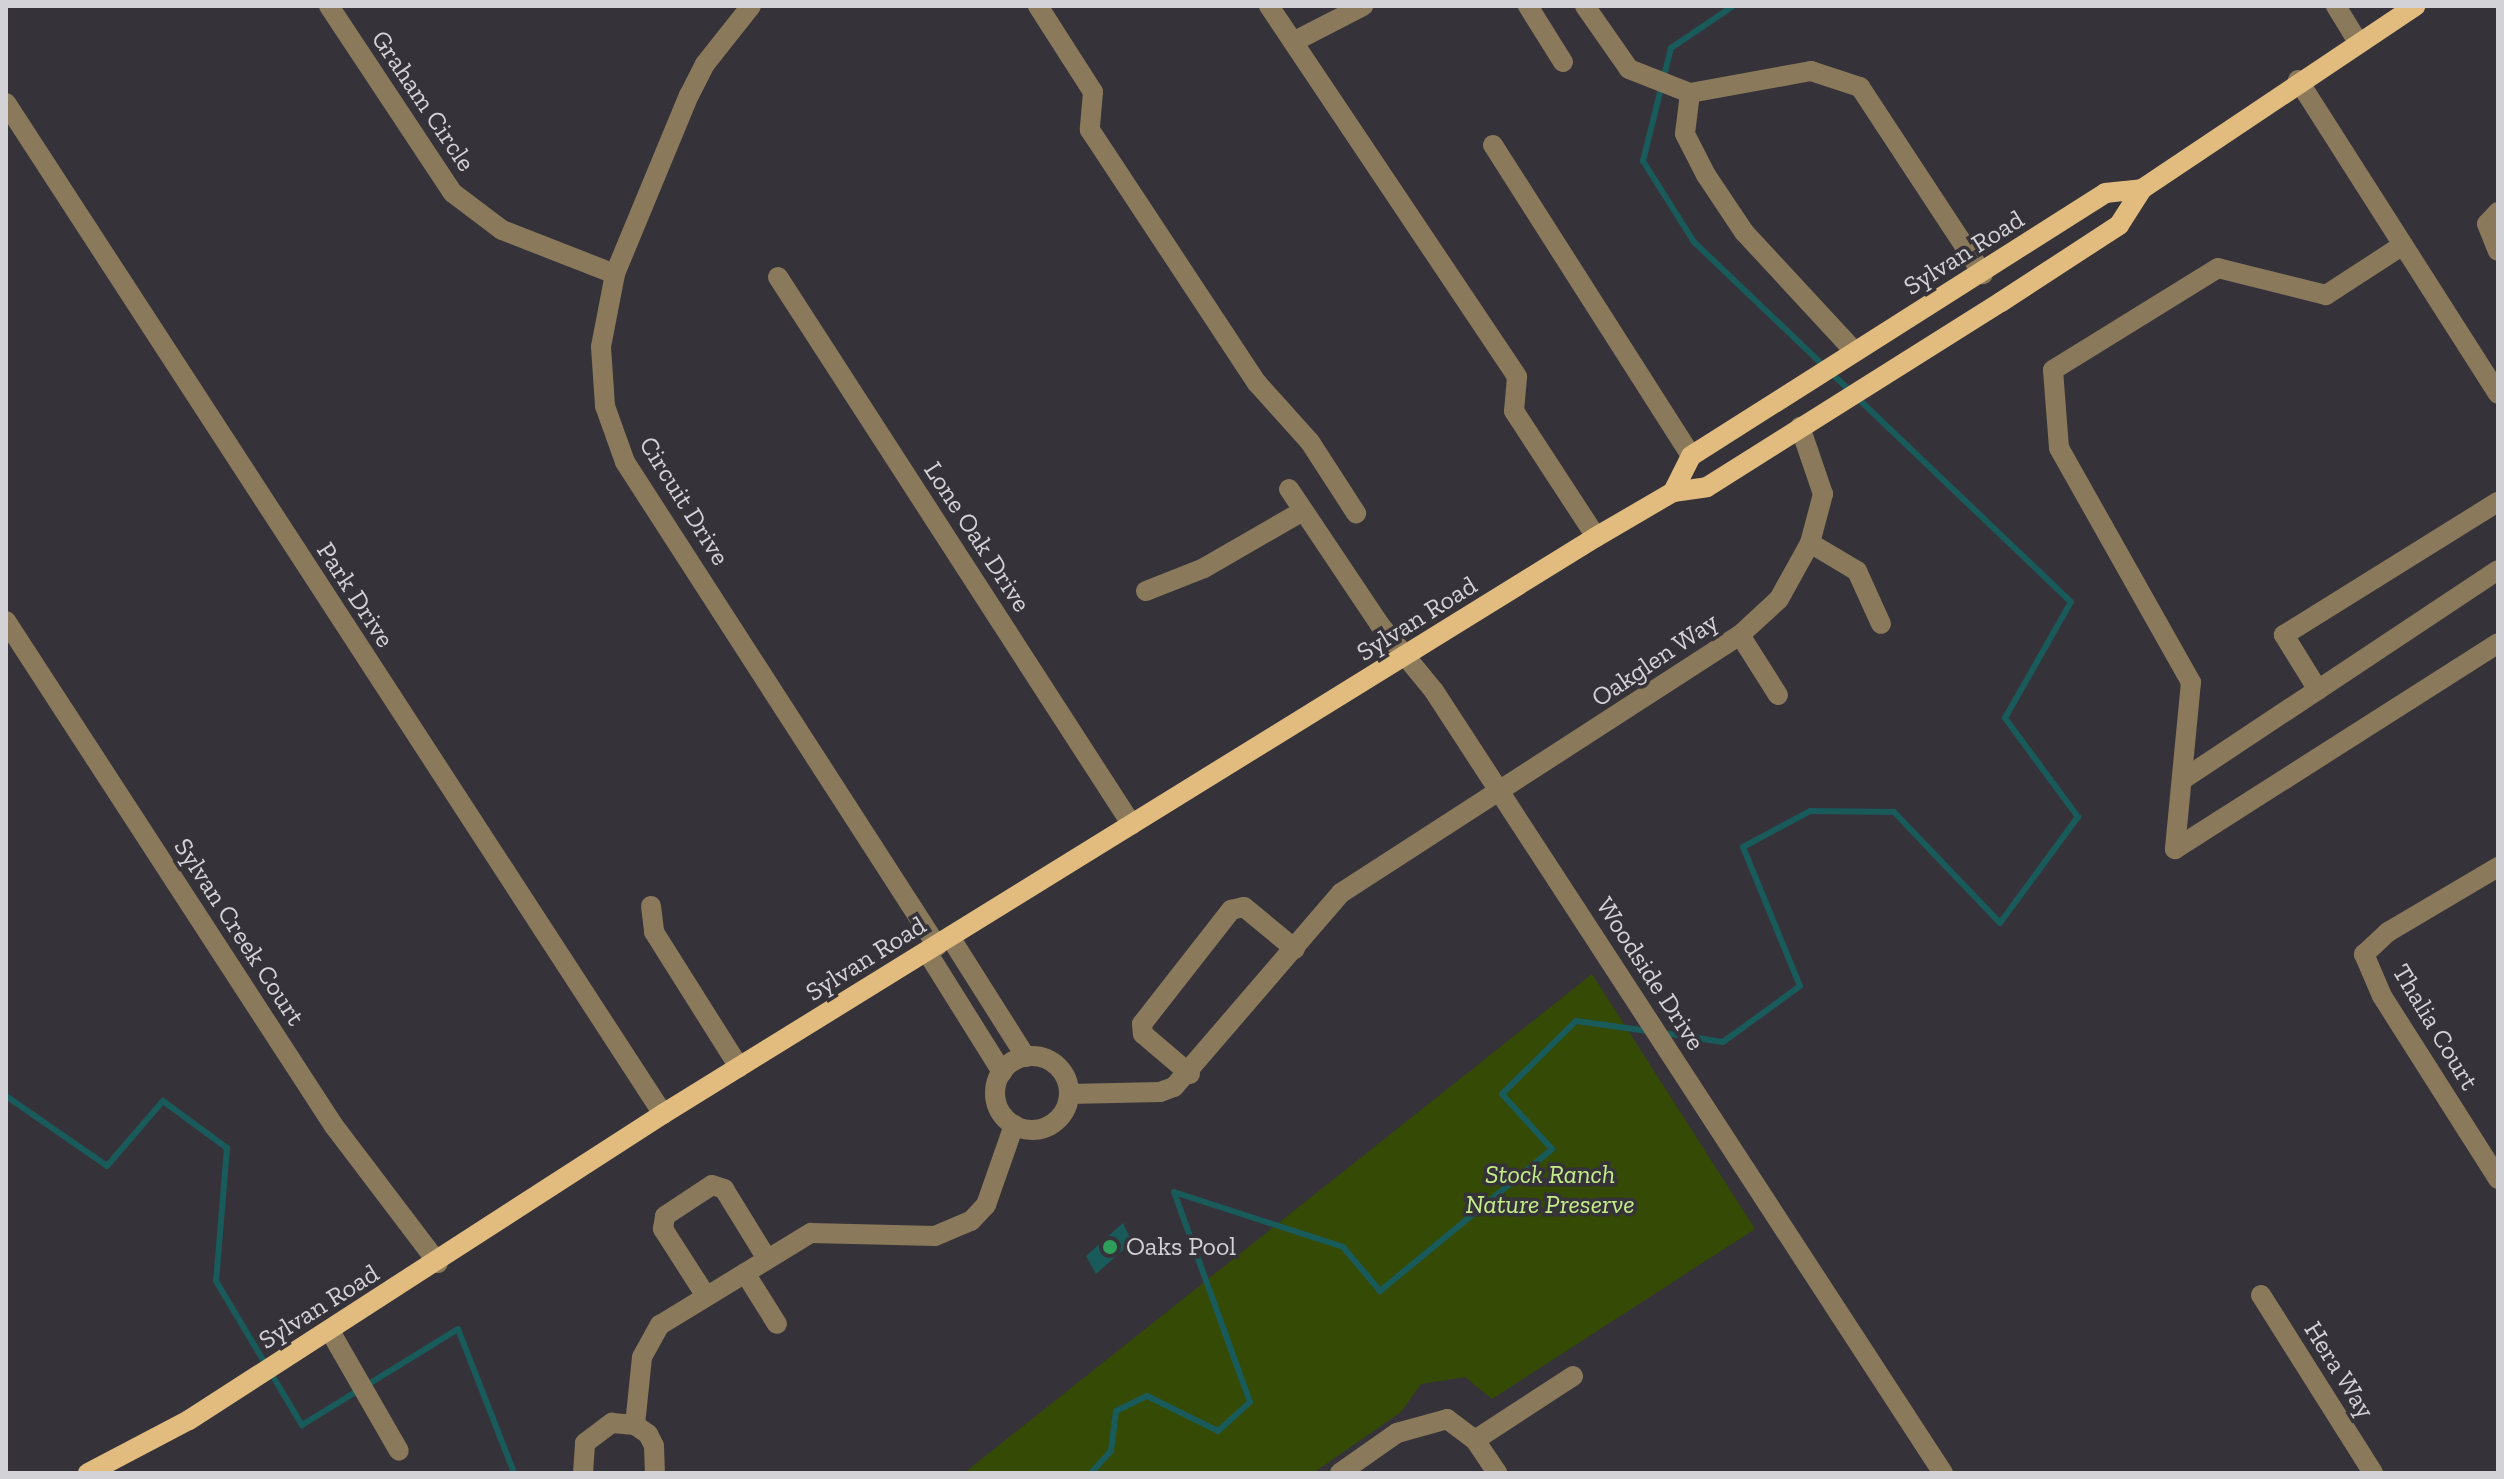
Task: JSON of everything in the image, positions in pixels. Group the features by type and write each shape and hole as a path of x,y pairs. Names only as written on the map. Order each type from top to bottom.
{"main road":[{"name":"Sylvan Road","path":"88,1473 282,1362 663,1114 1407,657 1596,537 1673,492 1707,487 2119,225 2142,189 2298,80 2415,6"},
{"name":"Sylvan Road","path":"1691,456 1983,274 2105,193 2142,189"},
{"path":"1673,492 1691,456"}],"street":[{"name":"Graham Circle","path":"329,6 453,193 502,230 615,274"},
{"name":"Circuit Drive","path":"751,6 705,64 689,95 615,274 601,377 625,462 938,945"},
{"path":"1038,6 1093,92 1090,130 1257,383 1310,442 1356,513"},
{"path":"1269,6 1517,377 1514,411 1596,537"},
{"path":"1293,42 1363,6"},
{"path":"1528,6 1563,62"},
{"path":"1585,6 1629,69 1648,80 1683,91 1811,71 1860,87 1983,274"},
{"path":"2336,6 2358,42"},
{"path":"2298,80 2498,394"},
{"path":"1683,91 1685,134 1706,175 1744,232 1848,356"},
{"name":"Park Drive","path":"6,103 663,1114"},
{"path":"1493,145 1691,456"},
{"path":"2498,212 2487,224 2498,251"},
{"path":"2403,245 2326,295 2218,268 2053,370 2059,448 2191,682 2175,849 2498,643"},
{"name":"Lone Oak Drive","path":"778,277 1132,825"},
{"name":"Oakglen Way","path":"1190,1074 1341,893 1501,793 1740,635 1779,599 1810,543 1823,494 1800,427"},
{"name":"Woodside Drive","path":"1289,489 1301,512 1501,793 1943,1473"},
{"path":"2318,690 2284,635 2498,502"},
{"path":"1146,591 1204,568 1301,512"},
{"path":"1810,543 1857,571 1881,624"},
{"path":"2182,780 2498,570"},
{"name":"Sylvan Creek Court","path":"6,622 334,1126 438,1263"},
{"path":"1740,635 1778,695"},
{"name":"Thalia Court","path":"2498,867 2388,932 2364,954 2382,996 2498,1179"},
{"path":"651,906 654,932 739,1067"},
{"path":"1069,1094 1160,1092 1190,1074 1143,1034 1142,1024 1231,910 1244,907 1295,949"},
{"path":"938,945 1026,1057 1056,1065 1069,1094 1066,1109 1049,1126 1026,1130 1005,1118 995,1095 1002,1072 1026,1057"},
{"path":"938,945 1002,1072"},
{"path":"635,1425 649,1338 660,1325 811,1233 935,1236 954,1231 986,1205 1014,1125"},
{"path":"706,1296 663,1229 665,1216 712,1185 724,1189 767,1259"},
{"path":"745,1273 777,1324"},
{"name":"Hera Way","path":"2261,1295 2373,1473"},
{"path":"330,1331 399,1451"},
{"path":"1475,1440 1573,1376"},
{"path":"1340,1473 1397,1433 1447,1419 1475,1440 1497,1473"},
{"path":"583,1473 585,1443 597,1429 612,1423 635,1425 654,1446 655,1473"}],"green space":[{"name":"Stock Ranch Nature Preserve","path":"1592,974 1755,1229 1492,1399 1465,1377 1421,1384 1401,1412 1313,1473 964,1473"}],"water":[{"name":"Oaks Pool","path":"1123,1223 1132,1242 1096,1274 1086,1256"}],"waterway":[{"path":"1663,1033 1723,1042 1800,986 1743,847 1810,811 1894,812 2000,923 2078,817 2005,718 2071,602 1694,242 1643,161 1671,48 1733,6"},
{"path":"1091,1473 1111,1451 1116,1411 1147,1396 1218,1431 1250,1402 1174,1192 1343,1247 1380,1291 1552,1149 1502,1094 1576,1021 1648,1031"},
{"path":"6,1096 107,1166 163,1101 227,1148 216,1281 302,1425 458,1329 514,1473"}],"place":[{"name":"Oaks Pool","path":"1110,1247"}]}
